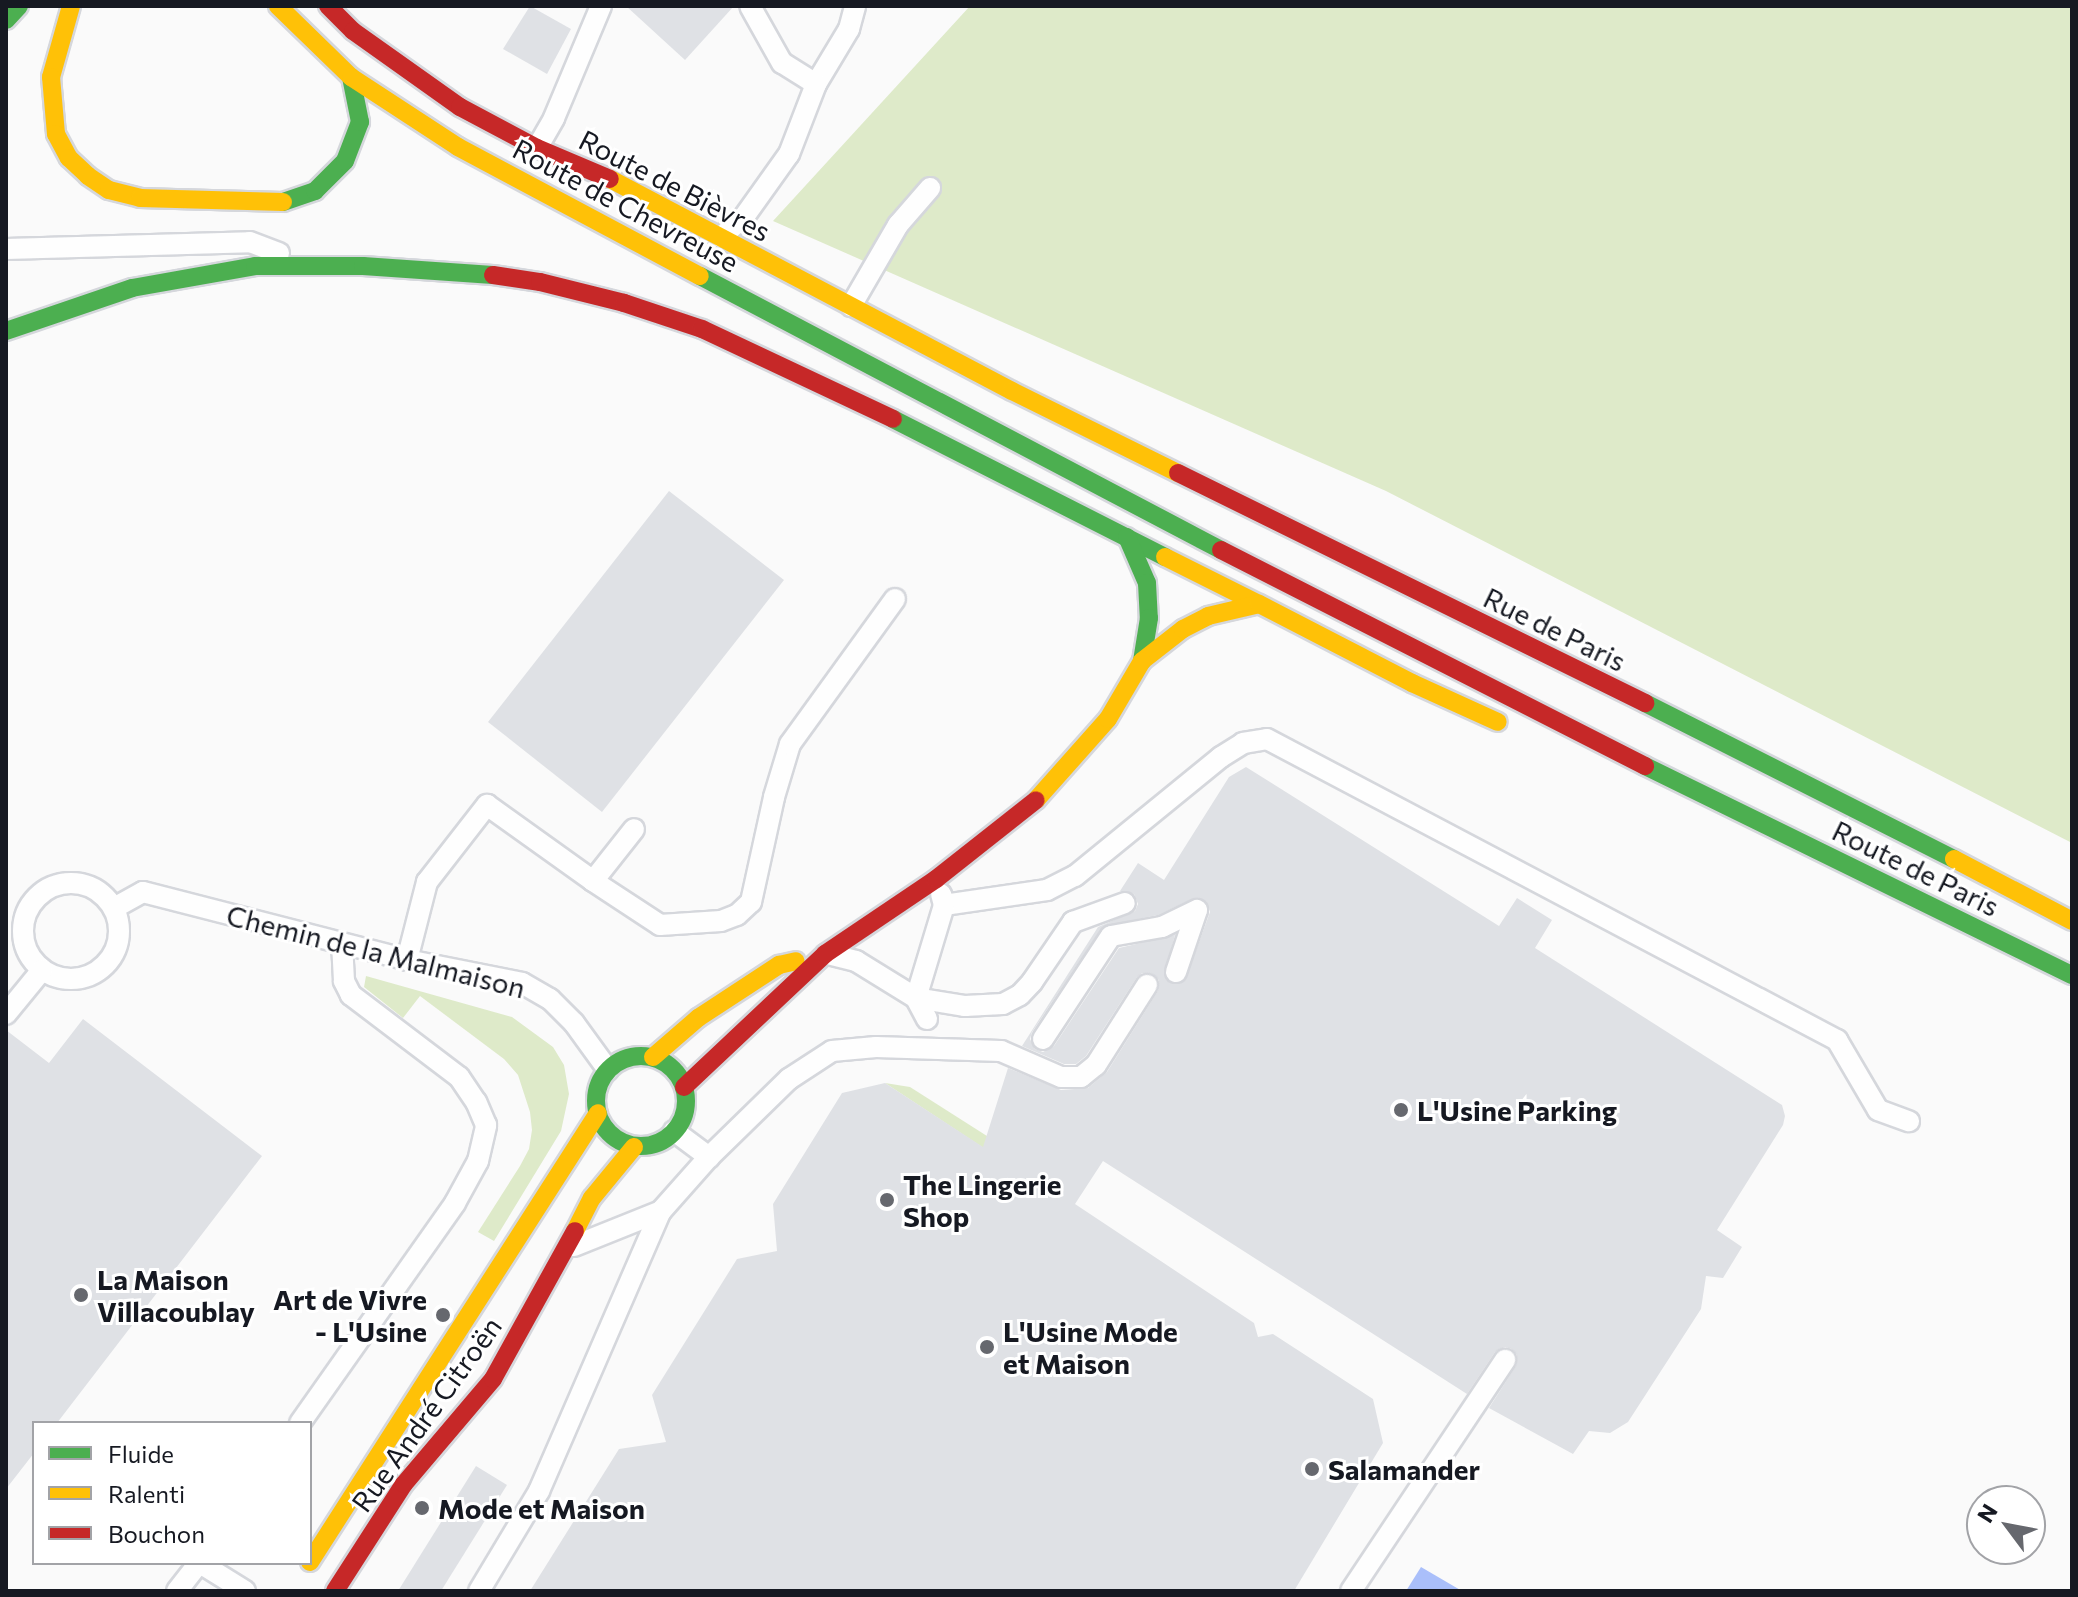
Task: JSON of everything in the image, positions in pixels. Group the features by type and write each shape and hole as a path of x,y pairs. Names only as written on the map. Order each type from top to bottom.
{"main road":[{"path":"6,20 19,6"},
{"path":"71,6 51,77 56,134 69,158 88,176 109,190 140,198 268,204 294,200 315,191 339,169 356,140 360,122 351,77"},
{"name":"Route de Chevreuse","path":"278,6 351,77 458,147 970,421 1735,812"},
{"name":"Route de Bièvres","path":"328,6 353,31 460,107 537,148 620,183 1012,391"},
{"path":"6,331 132,288 255,266 309,265 475,273 540,282 624,303 702,329 795,370 1412,683 1521,732"},
{"name":"Rue de Paris","path":"1012,391 1830,794 2072,921"},
{"path":"684,1087 825,954 936,879 1039,798 1108,719 1142,661 1149,618 1147,583 1127,537"},
{"path":"1142,661 1183,629 1208,616 1259,604"},
{"path":"1618,773 1735,812"},
{"name":"Route de Paris","path":"1735,812 2072,975"},
{"path":"653,1057 698,1018 779,965 825,954"},
{"path":"629,1057 653,1057 667,1064 684,1087 686,1103 674,1131 654,1143 634,1147 606,1130 598,1113 596,1093 608,1070 629,1057"},
{"name":"Rue André Citroën","path":"313,1558 598,1113"},
{"name":"Rue André Citroën","path":"335,1591 404,1484 493,1379 522,1332 592,1198 634,1147"},
{"name":"Rue André Citroën","path":"296,1582 308,1565"}],"lane":[{"path":"537,148 601,6"},
{"path":"750,6 782,63 816,84"},
{"path":"721,237 744,217 789,154 816,84 849,29 855,6"},
{"path":"851,306 898,225 930,188"},
{"path":"6,249 250,242 309,265"},
{"path":"407,960 427,882 487,805 660,925 721,921 737,915 751,902 774,797 790,744 895,599"},
{"path":"944,905 1047,890 1075,876 1221,757 1243,743 1267,739 1837,1040 1878,1110 1909,1121"},
{"path":"593,881 634,829"},
{"path":"927,1019 916,998 944,905 936,879"},
{"path":"68,882 95,888 114,908 119,939 114,955 103,967 73,980 42,970 31,958 14,923 43,891 68,882"},
{"name":"Chemin de la Malmaison","path":"114,908 143,892 407,960 522,983 550,999 574,1023 608,1070"},
{"path":"825,954 856,961 916,998 965,1006 1003,1004 1020,995 1032,982 1073,922 1125,903"},
{"path":"1043,1039 1111,936 1162,927 1197,910 1176,972"},
{"path":"301,1421 455,1203 478,1161 486,1125 476,1102 459,1077 351,995 344,981 342,944"},
{"path":"6,1014 42,970"},
{"path":"479,1591 539,1491 661,1211 709,1157 789,1079 832,1051 876,1047 1001,1051 1061,1077 1081,1077 1096,1065 1147,985"},
{"path":"674,1131 709,1157"},
{"path":"563,1251 661,1211"},
{"path":"1351,1591 1505,1360"},
{"path":"313,1558 335,1591"},
{"path":"177,1591 197,1565"},
{"path":"202,1565 245,1591"}],"green space":[{"path":"970,6 2072,6 2072,843 1386,491 773,221"},
{"path":"366,976 512,1017 553,1047 564,1065 569,1094 561,1131 494,1241 478,1232 529,1149 532,1130 530,1112 518,1075 504,1059 420,996 403,1018 364,987"},
{"path":"885,1083 910,1087 1050,1176 985,1149"}],"water":[{"path":"1421,1567 1462,1591 1406,1591"}],"building":[{"path":"530,6 571,29 547,74 503,49"},
{"path":"626,6 734,6 685,60"},
{"path":"669,491 784,580 602,812 488,722"},
{"path":"1246,767 1499,926 1517,898 1552,920 1535,948 1782,1105 1785,1116 1783,1125 1717,1230 1742,1247 1723,1278 1706,1276 1701,1309 1628,1422 1610,1433 1589,1431 1573,1454 1489,1408 1516,1366 1517,1355 1512,1349 1505,1347 1495,1352 1467,1394 1103,1161 1075,1204 1254,1323 1258,1337 1273,1334 1373,1399 1383,1443 1294,1591 530,1591 619,1449 666,1442 652,1395 737,1259 777,1251 773,1204 842,1093 885,1083 983,1147 1008,1068 1061,1090 1088,1088 1107,1072 1158,991 1159,980 1153,974 1142,973 1137,977 1086,1056 1076,1064 1064,1064 1022,1046 1098,927 1135,911 1138,904 1134,894 1120,891 1138,863 1164,880 1229,777","holes":["1194,898 1206,901 1210,912 1185,981 1173,984 1164,975 1175,935 1119,948 1054,1046 1043,1052 1035,1049 1030,1039 1032,1032 1103,926 1158,915"]},
{"name":"La Maison Villacoublay","path":"83,1019 262,1156 59,1421 32,1421 32,1456 6,1489 6,1030 49,1063"},
{"path":"476,1466 507,1485 441,1591 398,1591"}],"traffic: fast":[{"path":"6,20 19,6"},
{"path":"283,202 315,191 345,161 360,122 351,77"},
{"path":"6,331 132,288 255,266 363,266 493,275"},
{"path":"700,276 1221,550"},
{"path":"893,419 1165,557"},
{"path":"1127,537 1147,583 1149,618 1142,661"},
{"path":"1645,703 1954,859"},
{"path":"1645,766 2072,975"},
{"path":"641,1056 658,1060 673,1069 682,1084 686,1101 682,1118 673,1133 658,1142 641,1146 624,1142 609,1133 600,1118 596,1101 600,1084 609,1069 624,1060 641,1056"}],"traffic: slow":[{"path":"71,6 51,77 56,134 69,158 88,176 109,190 140,198 283,202"},
{"path":"278,6 351,77 458,147 700,276"},
{"path":"610,179 1012,391 1178,473"},
{"path":"1165,557 1259,604"},
{"path":"1142,661 1183,629 1208,616 1259,604 1412,683 1498,722"},
{"path":"1036,800 1108,719 1142,661"},
{"path":"1954,859 2072,921"},
{"path":"653,1057 698,1018 779,965 796,961"},
{"path":"312,1559 598,1113"},
{"path":"575,1231 592,1198 634,1147"}],"traffic: jam":[{"path":"328,6 353,31 460,107 537,148 610,179"},
{"path":"493,275 540,282 624,303 702,329 893,419"},
{"path":"1178,473 1645,703"},
{"path":"1221,550 1645,766"},
{"path":"684,1087 825,954 936,879 1036,800"},
{"path":"335,1591 404,1484 493,1379 575,1231"}],"place":[{"name":"L'Usine Parking","path":"1401,1110"},
{"name":"The Lingerie Shop","path":"887,1200"},
{"name":"La Maison Villacoublay","path":"81,1295"},
{"name":"Art de Vivre - L'Usine","path":"443,1315"},
{"name":"L'Usine Mode et Maison","path":"987,1347"},
{"name":"Salamander","path":"1312,1469"},
{"name":"Mode et Maison","path":"422,1508"}]}
